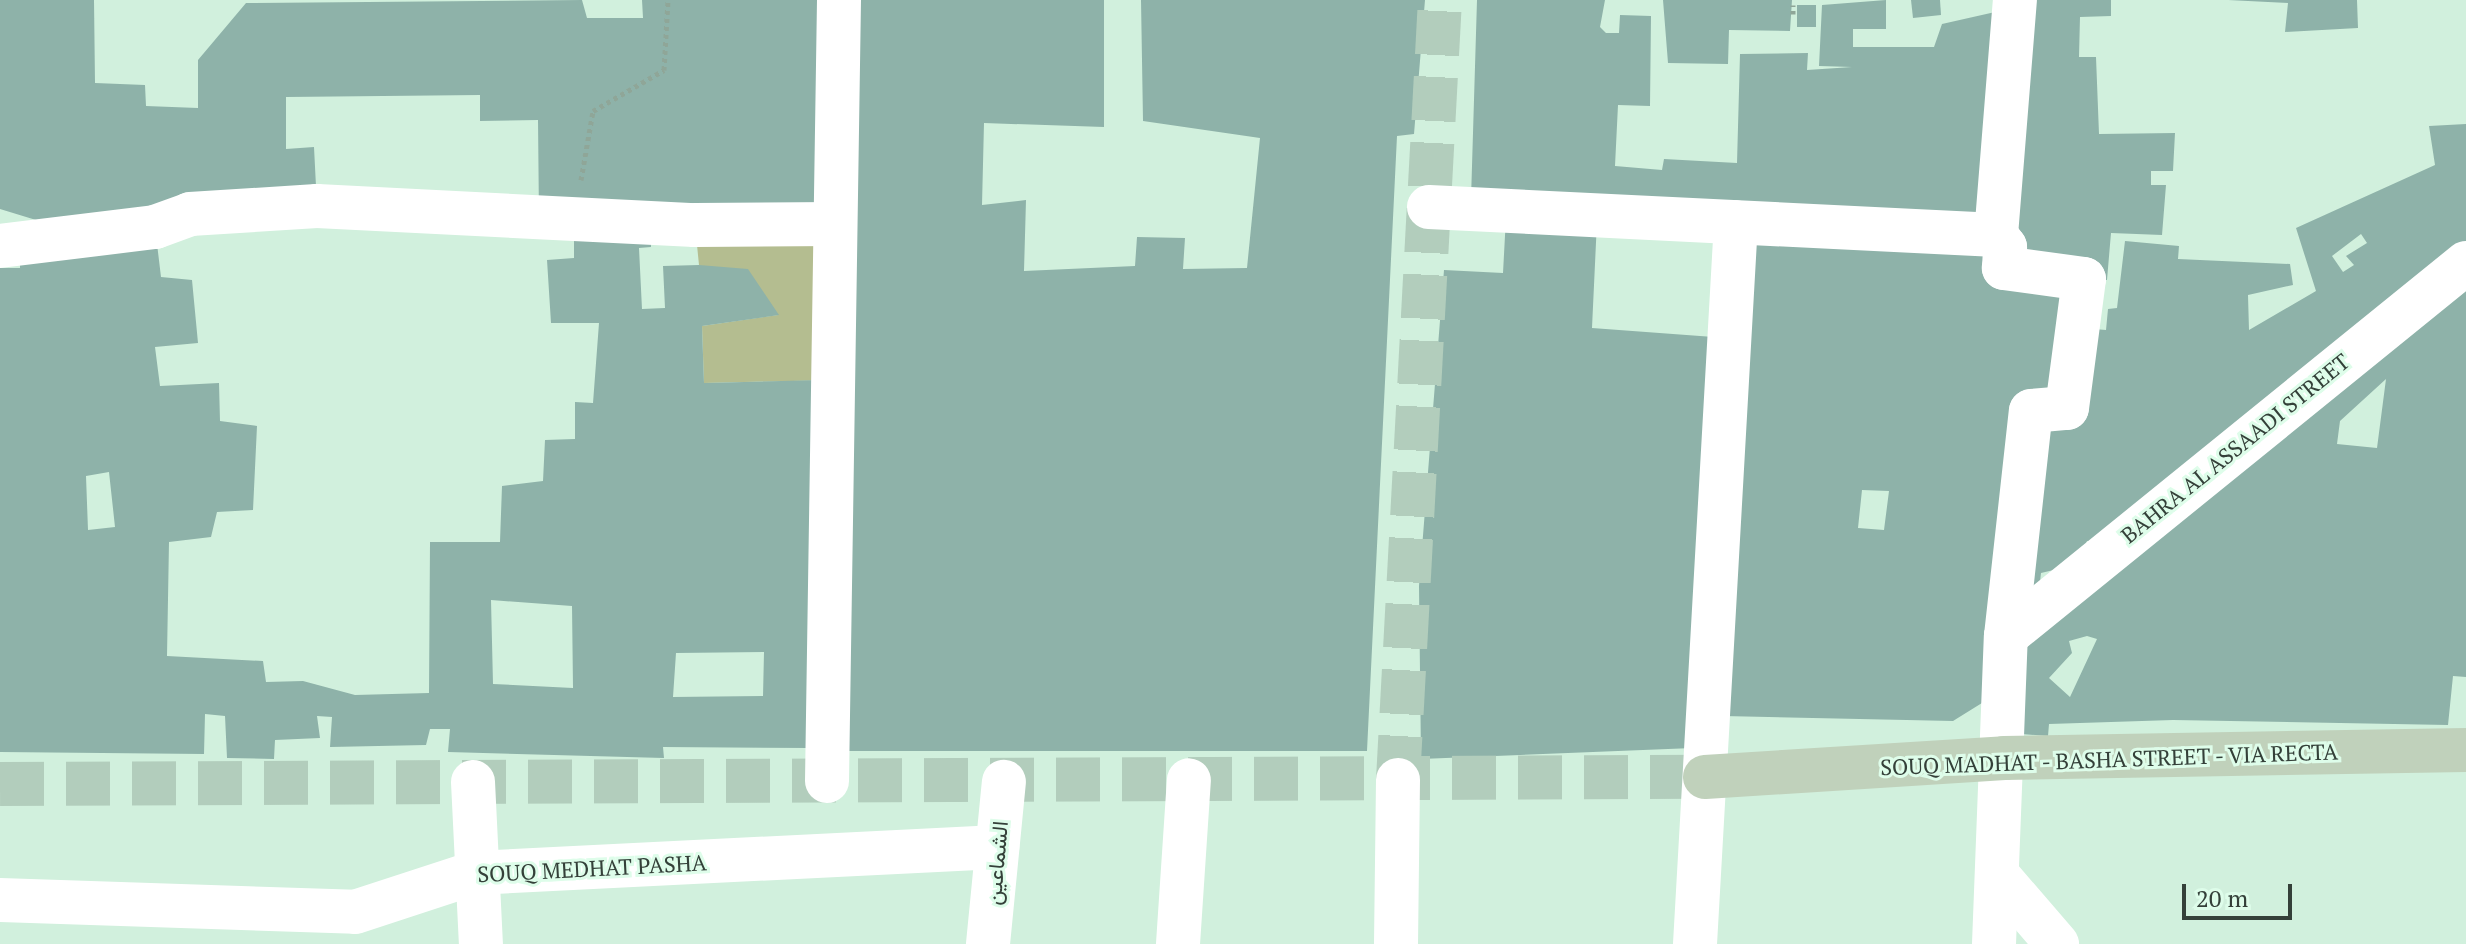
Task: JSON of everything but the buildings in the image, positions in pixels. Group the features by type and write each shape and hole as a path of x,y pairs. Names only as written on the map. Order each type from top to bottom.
{"street":[{"path":"827,781 839,0"},
{"path":"1994,944 2001,879 2006,636 2031,411 2067,408 2084,279 2066,271 2004,268 2005,247 1996,235 2015,0"},
{"path":"0,246 155,227 190,214 317,206 574,219 835,224"},
{"path":"1429,207 1996,235"},
{"path":"1695,944 1736,222"},
{"name":"BAHRA AL ASSAADI STREET","path":"2006,636 2466,263"},
{"name":"SOUQ MADHAT - BASHA STREET - VIA RECTA","path":"1705,777 2004,758 2466,750"},
{"path":"1178,944 1189,780"},
{"path":"1396,944 1398,780"},
{"path":"473,782 474,873 481,944"},
{"name":"الشماعين","path":"988,944 1004,782"},
{"name":"SOUQ MEDHAT PASHA","path":"0,900 355,912 474,873 997,847"},
{"path":"2001,879 2057,944"}],"path":[{"path":"574,219 593,111 664,70 668,0"},
{"path":"1793,5 1793,14"}],"green space":[{"path":"835,224 833,380 704,383 702,326 778,315 699,265 695,225"}],"tunnel":[{"path":"1398,780 1440,0"},
{"path":"0,784 1705,777"}]}
